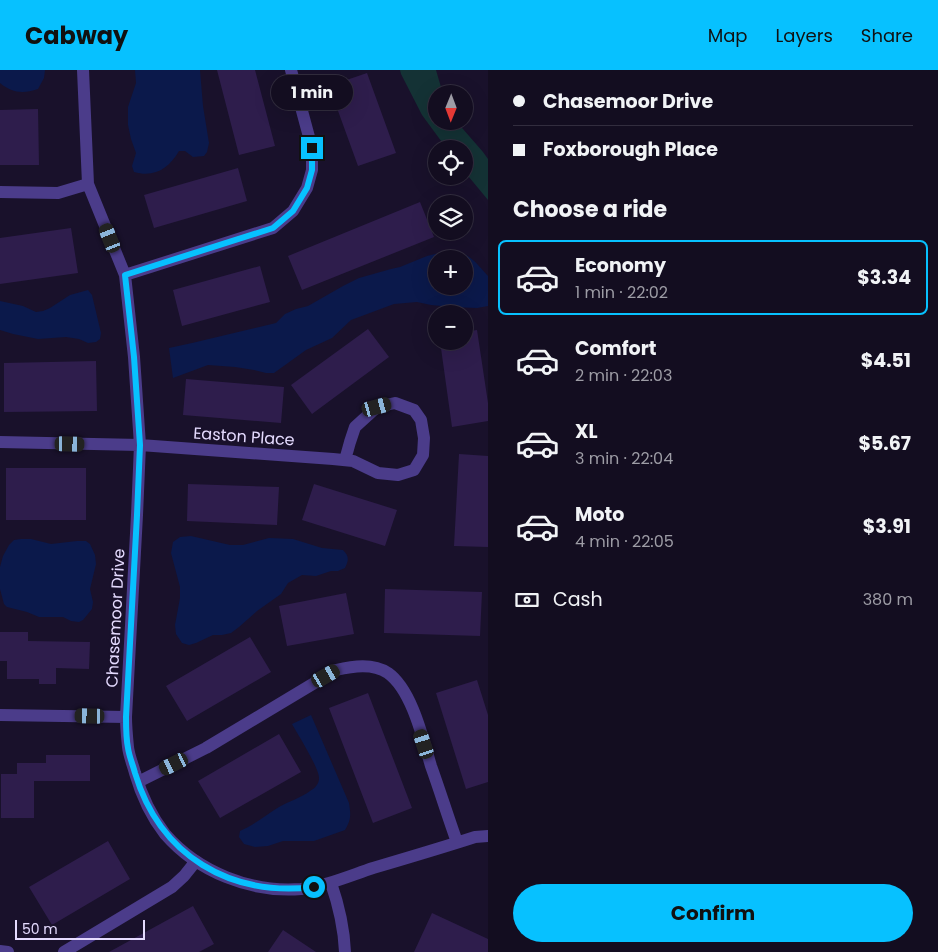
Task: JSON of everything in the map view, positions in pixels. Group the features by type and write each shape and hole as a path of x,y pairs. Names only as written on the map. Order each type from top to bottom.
{"street":[{"name":"Chasemoor Drive","path":"83,70 88,184 125,275 134,357 140,445 126,717 128,749 147,805 157,822 177,846 214,872 230,879 274,889 300,889 331,883 457,842 488,836"},
{"path":"125,275 273,228 293,211 307,188 312,170 312,148 291,70"},
{"path":"0,192 58,193 88,184"},
{"name":"Easton Place","path":"0,442 140,445 345,460 353,461 378,473 398,475 414,470 423,455 424,438 421,420 414,410 395,402 377,407 355,427 345,460"},
{"path":"138,782 206,748 336,670 356,666 376,668 387,672 398,681 412,707 457,842"},
{"path":"0,715 126,717"},
{"name":"Chasemoor Drive","path":"475,837 488,828"},
{"path":"64,952 172,887 184,876 196,860"},
{"path":"331,883 340,910 344,930 345,952"},
{"path":"0,951 8,952"}],"green space":[{"path":"400,70 436,70 440,85 428,85 428,123 422,115"},
{"path":"433,130 464,130 473,140 440,140"},
{"path":"473,141 488,159 488,200 473,182"}],"shaded area":[{"path":"0,70 45,70 44,78 38,89 23,92 13,91 0,83"},
{"path":"135,70 200,70 209,143 204,156 193,157 185,151 179,151 171,162 161,170 148,174 134,172 132,166 136,153 128,125 128,107 136,83"},
{"path":"428,256 428,295 473,295 473,260 488,276 488,306 473,308 473,305 431,305 417,302 394,304 351,320 332,338 306,350 274,373 208,365 173,378 169,348 276,323 285,314 308,306 359,278 400,267"},
{"path":"88,290 92,295 101,333 100,339 96,342 88,343 66,337 38,339 0,330 0,301 23,306 36,312 50,308 70,295"},
{"path":"191,536 230,545 243,545 269,538 293,539 322,548 343,550 348,560 345,568 338,571 331,571 316,576 302,575 288,583 281,594 231,633 213,635 189,645 182,643 176,634 175,625 180,587 171,553 173,542 180,537"},
{"path":"31,539 51,544 86,541 90,544 95,555 96,564 90,589 93,602 92,609 83,620 79,622 63,617 39,617 7,607 4,604 0,589 0,567 9,545 14,540"},
{"path":"311,715 349,803 350,817 345,830 314,841 283,841 268,846 255,847 244,844 239,837 240,831 315,788 318,783 319,779 316,768 292,724"}],"building":[{"path":"217,70 255,70 275,146 239,155"},
{"path":"367,73 396,153 358,166 329,86"},
{"path":"38,109 39,165 0,165 0,110"},
{"path":"238,168 247,201 154,228 144,195"},
{"path":"420,202 428,222 428,239 302,290 288,256"},
{"path":"71,228 78,273 0,284 0,238"},
{"path":"260,266 270,302 182,326 173,290"},
{"path":"368,329 389,357 312,414 291,385"},
{"path":"477,330 488,403 488,421 452,427 441,350 473,350 473,331"},
{"path":"96,361 97,411 4,412 4,363"},
{"path":"186,379 284,387 281,423 183,415"},
{"path":"459,454 488,456 488,547 454,546"},
{"path":"6,468 86,468 86,520 6,520"},
{"path":"188,484 279,487 277,525 187,521"},
{"path":"314,484 397,510 385,546 302,520"},
{"path":"385,589 482,592 480,636 384,633"},
{"path":"346,593 354,634 287,646 279,606"},
{"path":"0,632 28,632 28,641 90,642 89,669 56,668 56,684 39,684 39,679 7,679 7,661 0,661"},
{"path":"250,637 271,672 187,721 166,686"},
{"path":"477,680 488,715 488,782 466,789 436,693"},
{"path":"368,693 412,808 373,823 329,708"},
{"path":"279,734 301,772 220,818 198,781"},
{"path":"46,755 90,755 90,781 34,781 34,818 1,818 1,774 17,774 17,763 46,763"},
{"path":"108,841 130,879 52,925 29,887"},
{"path":"193,906 214,944 199,952 109,952"},
{"path":"432,913 488,939 488,952 414,952"},
{"path":"283,930 316,952 268,952"}],"route":[{"path":"312,148 312,170 307,188 293,211 273,228 125,275 134,357 140,445 126,717 128,749 147,805 157,822 177,846 214,872 243,883 274,889 314,887"}]}
